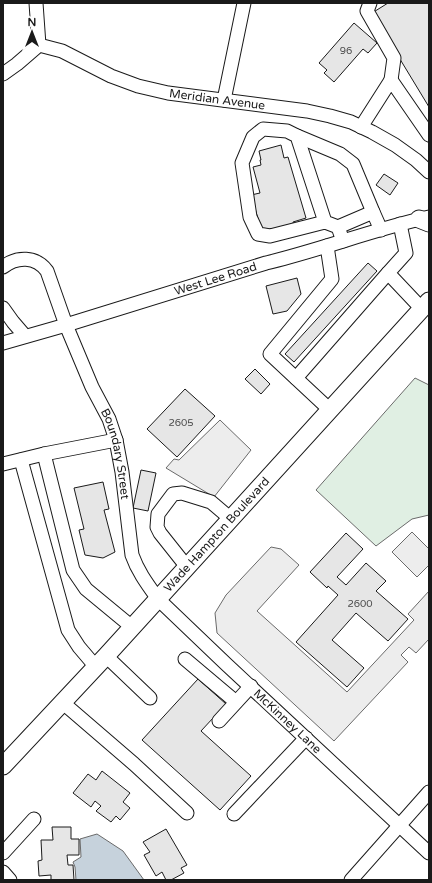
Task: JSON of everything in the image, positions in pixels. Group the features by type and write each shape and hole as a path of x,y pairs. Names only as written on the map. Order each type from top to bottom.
{"main road":[{"name":"Wade Hampton Boulevard","path":"3,766 132,627 154,593 187,567 425,305"}],"street":[{"path":"3,74 39,45 36,3"},
{"path":"224,100 244,3"},
{"path":"361,127 391,80 394,58 367,11 370,3"},
{"name":"Meridian Avenue","path":"39,45 62,52 111,76 138,86 168,93 307,111 351,122 395,145 416,160 429,172"},
{"path":"391,80 429,135"},
{"path":"373,212 338,227 324,222 270,236 258,234 250,217 242,163 252,137 263,129 287,132 340,154 353,164 381,230"},
{"path":"297,136 324,222"},
{"path":"416,160 429,156"},
{"name":"West Lee Road","path":"3,344 25,336 400,224 426,220"},
{"path":"296,378 406,253 400,224"},
{"path":"338,227 343,242"},
{"path":"327,246 332,279 270,354 330,410"},
{"name":"Boundary Street","path":"3,267 15,260 24,259 36,261 47,271 66,325 92,387 109,419 116,440 122,472 132,555 141,575 154,593"},
{"path":"388,273 425,305"},
{"path":"3,308 6,314 25,336"},
{"path":"3,464 44,454 116,440"},
{"path":"44,454 73,570 86,590 132,627"},
{"path":"21,460 68,630 79,647 101,661 150,698"},
{"path":"187,567 157,527 158,514 173,494 182,493 211,502 231,519"},
{"name":"McKinney Lane","path":"154,593 429,853"},
{"path":"185,659 236,702"},
{"path":"219,722 251,686"},
{"path":"62,702 134,764 187,813"},
{"path":"234,814 306,738"},
{"path":"351,880 429,792"},
{"path":"3,853 34,819"},
{"path":"3,872 10,880"}],"green space":[{"path":"415,378 429,385 429,515 412,519 376,546 316,490"}],"shaded area":[{"path":"220,420 251,450 214,497 166,468 174,459 179,460"},
{"path":"412,532 429,549 429,565 417,577 392,552"},
{"path":"271,547 281,549 299,565 257,611 347,692 414,620 408,614 429,591 429,639 416,653 409,647 401,655 408,662 334,741 217,633 215,613 226,595"},
{"path":"97,834 123,851 144,880 76,880 73,862 81,857 80,839"}],"building":[{"path":"388,3 429,3 429,107 372,13"},
{"path":"354,23 377,43 368,53 363,49 334,82 324,73 327,70 319,63"},
{"path":"281,145 284,158 288,157 306,218 293,222 294,227 262,232 251,195 260,193 253,167 261,165 259,151"},
{"path":"384,174 398,183 390,195 376,185"},
{"path":"368,263 377,271 294,362 285,354"},
{"path":"297,278 301,294 287,311 273,314 266,286"},
{"path":"255,369 270,384 261,394 245,379"},
{"path":"185,389 215,416 177,457 147,429"},
{"path":"141,470 156,473 148,511 133,508"},
{"path":"103,482 109,509 104,510 115,552 103,558 85,555 79,530 84,529 74,488"},
{"path":"346,533 363,549 337,577 346,585 366,563 386,581 376,591 408,619 388,641 356,613 332,640 364,668 347,687 296,642 338,595 328,586 327,588 310,572"},
{"path":"198,679 226,704 201,731 251,776 220,810 142,740"},
{"path":"102,771 130,793 123,802 130,808 120,820 116,816 111,822 96,811 101,806 95,801 91,807 73,793 88,774 96,780"},
{"path":"52,827 71,827 71,839 79,839 79,855 67,855 68,865 73,865 74,880 51,880 51,875 39,876 38,861 42,860 41,840 53,840"},
{"path":"166,829 187,865 181,868 184,873 171,880 166,880 162,872 156,876 144,855 150,852 143,842"}]}
